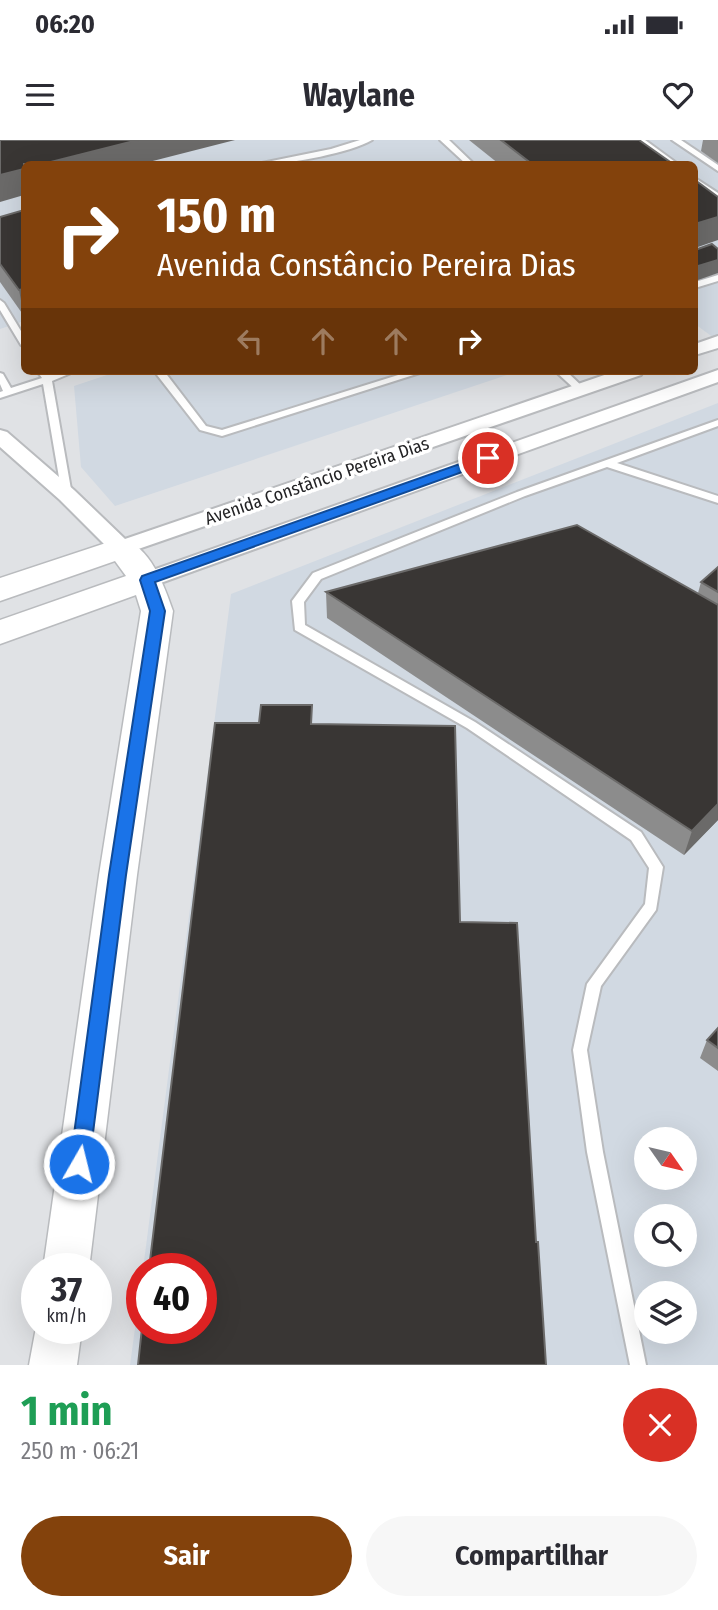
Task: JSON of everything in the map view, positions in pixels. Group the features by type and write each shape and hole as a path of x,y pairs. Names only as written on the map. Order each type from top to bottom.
{"street":[{"path":"698,349 718,342"},
{"name":"Avenida Constâncio Pereira Dias","path":"0,590 622,375"},
{"path":"626,375 646,402"},
{"name":"Avenida Constâncio Pereira Dias","path":"0,632 718,376"},
{"path":"0,436 67,495 121,548 147,580 157,611 118,875 68,1253"},
{"path":"53,1365 56,1344"}],"lane":[{"path":"277,161 332,151 368,140"},
{"path":"444,140 467,161"},
{"path":"640,140 670,161"},
{"path":"678,140 718,169"},
{"path":"698,182 718,197"},
{"path":"698,284 718,278"},
{"path":"0,303 21,338"},
{"path":"0,376 4,394 44,375 67,495"},
{"path":"162,375 203,428 222,433 408,375"},
{"path":"564,375 581,390"},
{"path":"638,1365 595,1152 580,1050 594,984 652,906 656,867 636,836 625,828 471,725 299,627 298,601 317,576 521,494 718,424"},
{"path":"607,463 718,500"}],"shaded area":[{"path":"0,140 718,140 718,341 698,326 698,161 21,161 21,322 0,329"},
{"path":"107,375 507,375 115,506 81,467 74,386"},
{"path":"718,403 718,1365 130,1365 133,1344 217,1344 217,1253 145,1253 231,594"}],"building":[{"path":"0,140 138,140 55,161 21,161 21,170 0,175"},
{"path":"501,140 639,140 669,161 528,161"},
{"path":"698,182 718,197 718,217 698,223"},
{"path":"21,211 21,290 0,264 0,217"},
{"path":"712,244 718,249 718,260 698,266 698,249"},
{"path":"577,525 718,605 718,804 692,831 326,592"},
{"path":"718,567 718,592 701,582"},
{"path":"261,705 312,705 311,724 455,726 460,922 517,923 546,1365 138,1365 140,1344 217,1344 217,1253 151,1253 215,723 259,723"},
{"path":"718,1028 718,1048 707,1040"}],"route":[{"path":"79,1164 157,611 147,580 488,458"}]}
